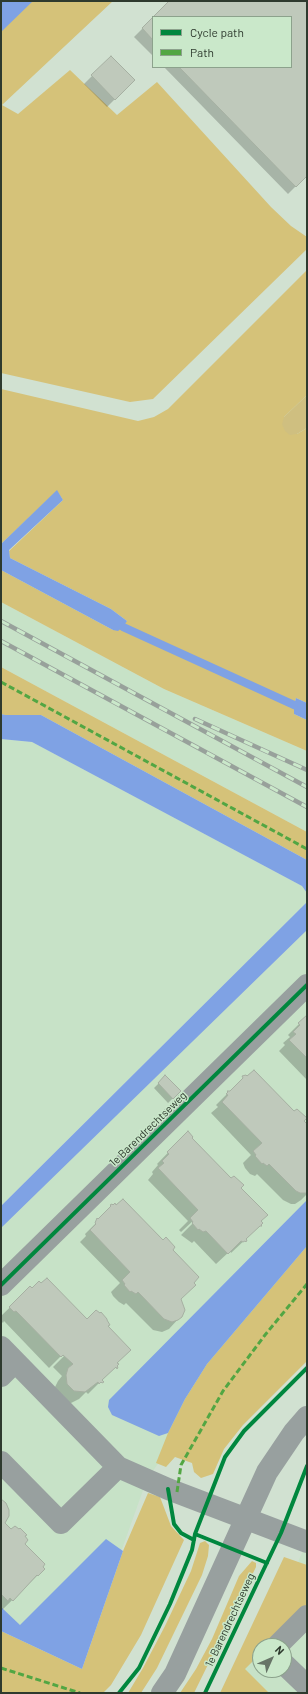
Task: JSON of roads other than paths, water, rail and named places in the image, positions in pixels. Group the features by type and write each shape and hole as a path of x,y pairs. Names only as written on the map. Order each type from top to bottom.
{"street":[{"name":"1e Barendrechtseweg","path":"1,1285 307,985"},
{"path":"6,1362 118,1467 168,1489 307,1542"},
{"path":"162,1693 175,1674 244,1519 267,1472 294,1432 307,1417"},
{"path":"1,1462 60,1523 118,1467"},
{"path":"285,1638 307,1616"},
{"path":"292,1672 307,1686"}],"water":[{"path":"1,1 33,1 1,32"},
{"path":"57,490 63,500 9,550 10,558 111,609 127,621 118,631 113,630 1,570 1,544"},
{"path":"296,698 307,703 307,720 294,714"},
{"path":"1,714 41,715 307,860 307,893 302,886 32,742 1,739"},
{"path":"307,895 307,930 1,1228 1,1206 306,903"},
{"path":"307,1200 307,1246 207,1364 185,1399 168,1433 159,1436 112,1415 108,1407 109,1400"},
{"path":"106,1539 123,1551 82,1669 1,1631 1,1607 20,1625"}],"waterway":[{"path":"123,627 294,705"}],"railway":[{"path":"1,621 307,787"},
{"path":"1,641 307,807"},
{"path":"195,719 307,770"}]}
